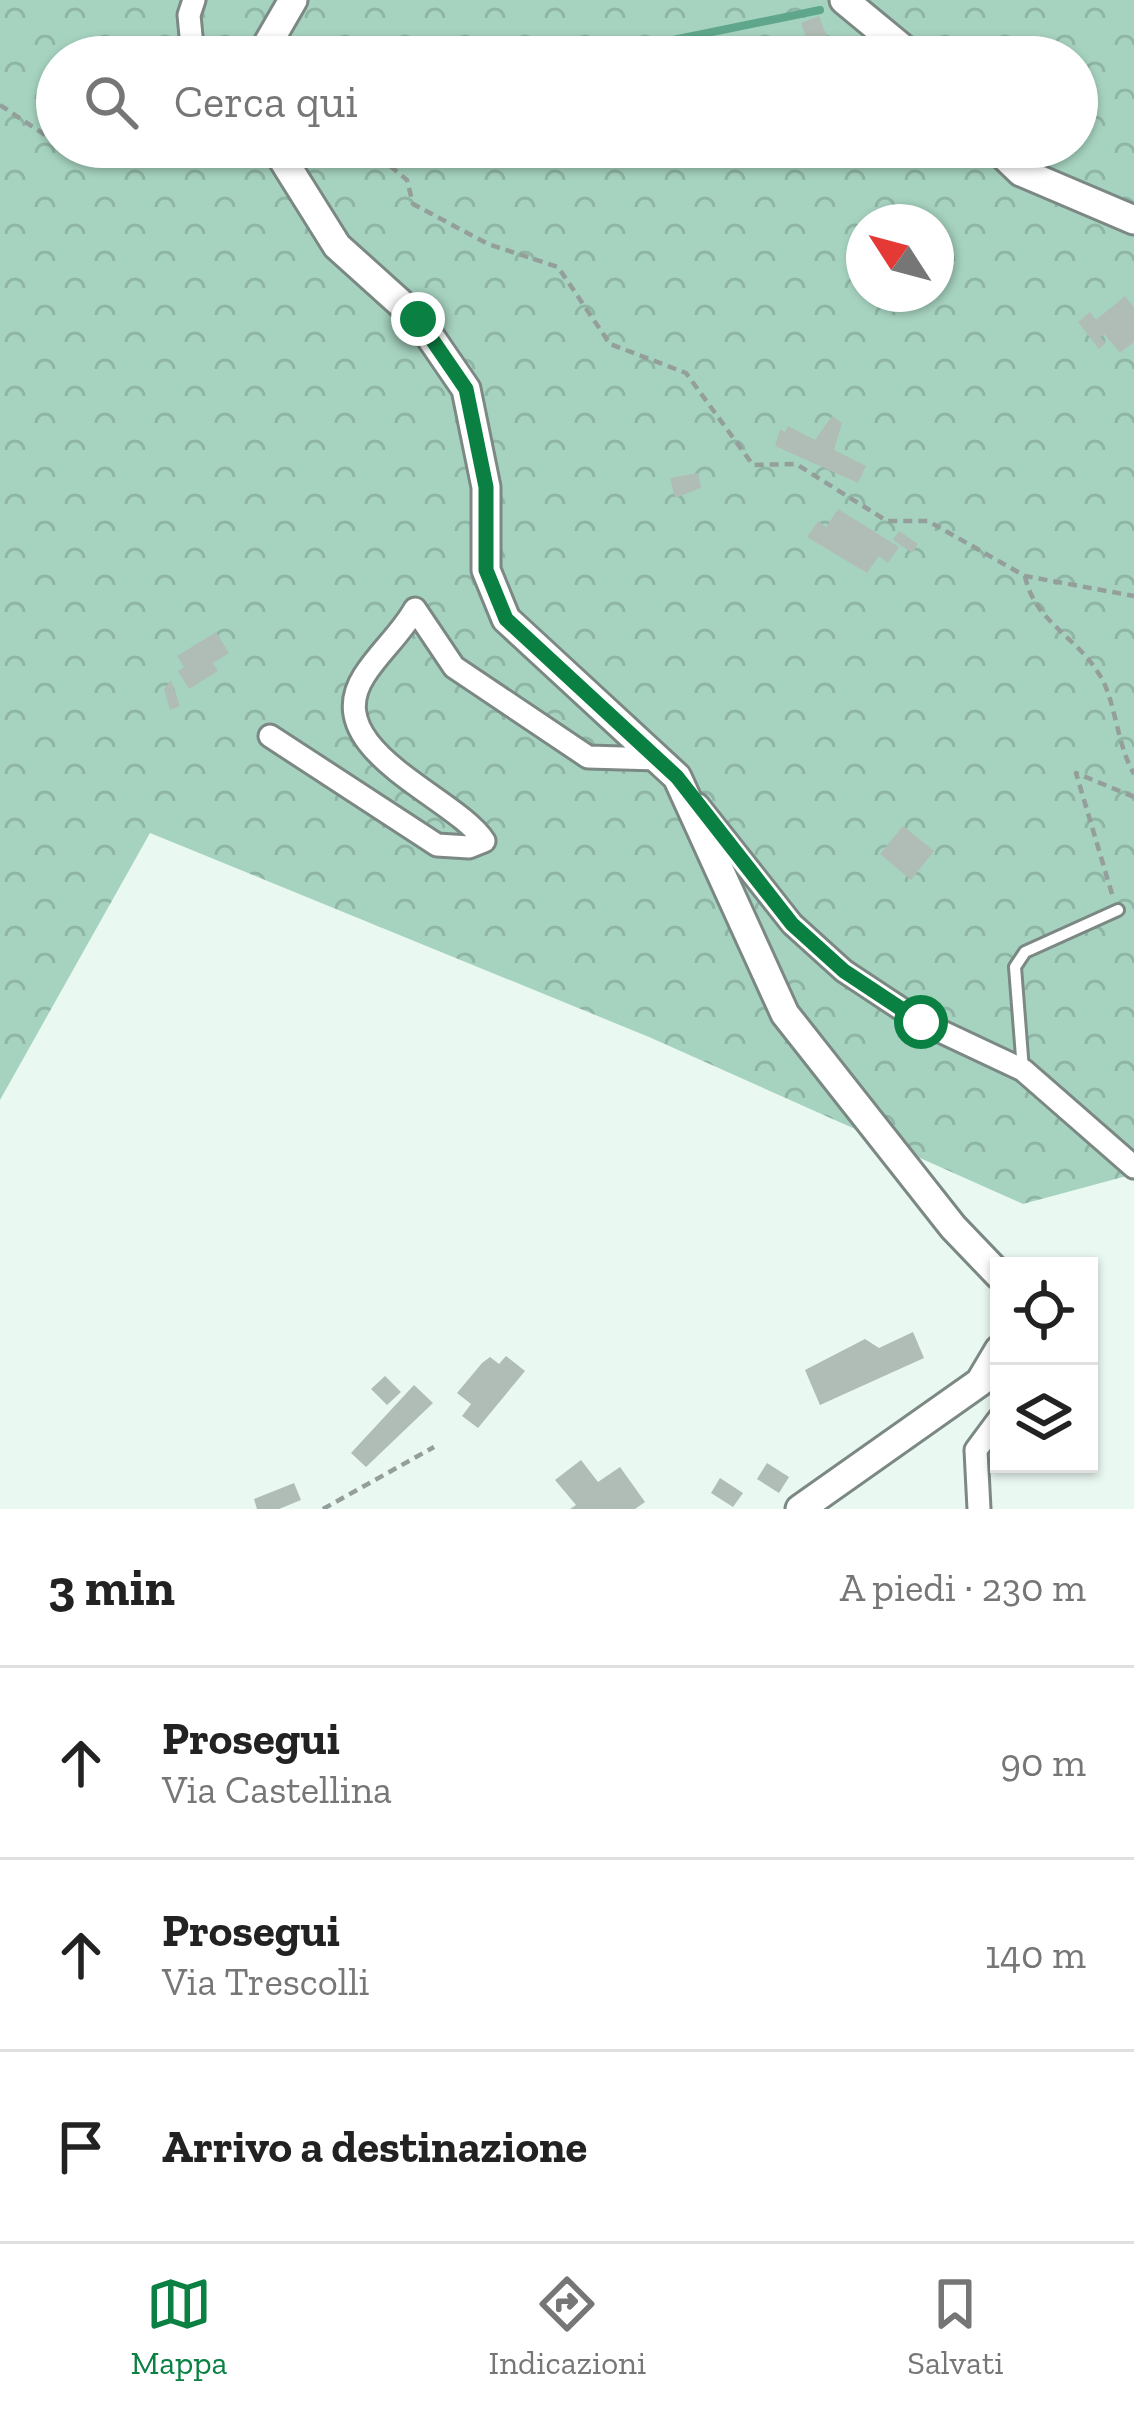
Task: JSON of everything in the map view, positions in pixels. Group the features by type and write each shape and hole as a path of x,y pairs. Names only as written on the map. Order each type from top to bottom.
{"street":[{"path":"191,36 189,14 194,0"},
{"path":"272,36 293,0"},
{"path":"844,0 888,36"},
{"path":"288,168 337,246 418,319 466,389 486,487 486,570 506,619 667,768 792,924 844,971 921,1022 1023,1070 1134,1168"},
{"path":"1018,168 1134,220"},
{"path":"270,736 436,845 469,848 484,841 472,823 418,789 369,746 356,713 362,679 416,609 454,668 588,757 667,768"},
{"path":"667,768 785,1014 938,1210 990,1265"},
{"path":"800,1509 980,1382 990,1365"},
{"path":"979,1509 976,1450 990,1431"}],"lane":[{"path":"1023,1070 1015,968 1024,952 1118,910"}],"path":[{"path":"0,105 36,128"},
{"path":"393,168 407,180 413,204 488,244 558,267 610,344 686,373 753,465 796,464 887,520 928,521 1025,576 1134,596"},
{"path":"1025,576 1030,602 1103,678 1117,737 1134,774"},
{"path":"1118,910 1076,773 1134,797"},
{"path":"323,1509 434,1447"}],"green space":[{"path":"0,0 1134,0 1134,1174 1023,1204 649,1037 150,833 0,1100"}],"building":[{"path":"819,16 827,36 806,36 801,23"},
{"path":"1125,296 1134,307 1134,342 1120,353 1104,334 1100,337 1106,343 1099,349 1078,322 1090,312 1096,320"},
{"path":"832,416 842,423 834,450 866,466 858,483 775,446 780,429 785,432 788,426 815,440"},
{"path":"698,473 701,488 675,498 670,478"},
{"path":"838,509 899,547 888,563 879,556 867,573 807,537 818,521 826,527"},
{"path":"899,531 918,544 912,553 893,540"},
{"path":"216,632 229,653 213,663 218,671 189,689 178,671 184,667 177,656"},
{"path":"171,680 180,706 170,710 164,689"},
{"path":"903,826 934,851 911,880 880,854"},
{"path":"913,1332 924,1358 820,1405 805,1370 865,1339 879,1348"},
{"path":"506,1356 525,1371 478,1428 462,1416 471,1404 457,1393 482,1363 490,1357 499,1364"},
{"path":"385,1376 401,1392 387,1405 371,1389"},
{"path":"414,1385 433,1403 366,1467 351,1453"},
{"path":"581,1460 598,1482 620,1467 645,1502 635,1509 570,1509 576,1505 555,1480"},
{"path":"767,1463 789,1477 779,1493 757,1479"},
{"path":"720,1478 743,1493 733,1507 711,1493"},
{"path":"294,1483 301,1500 279,1509 257,1509 254,1499"}],"waterway":[{"path":"693,36 820,10"}],"route":[{"path":"418,319 466,389 486,487 486,570 506,619 677,777 792,924 844,971 921,1022"}]}
